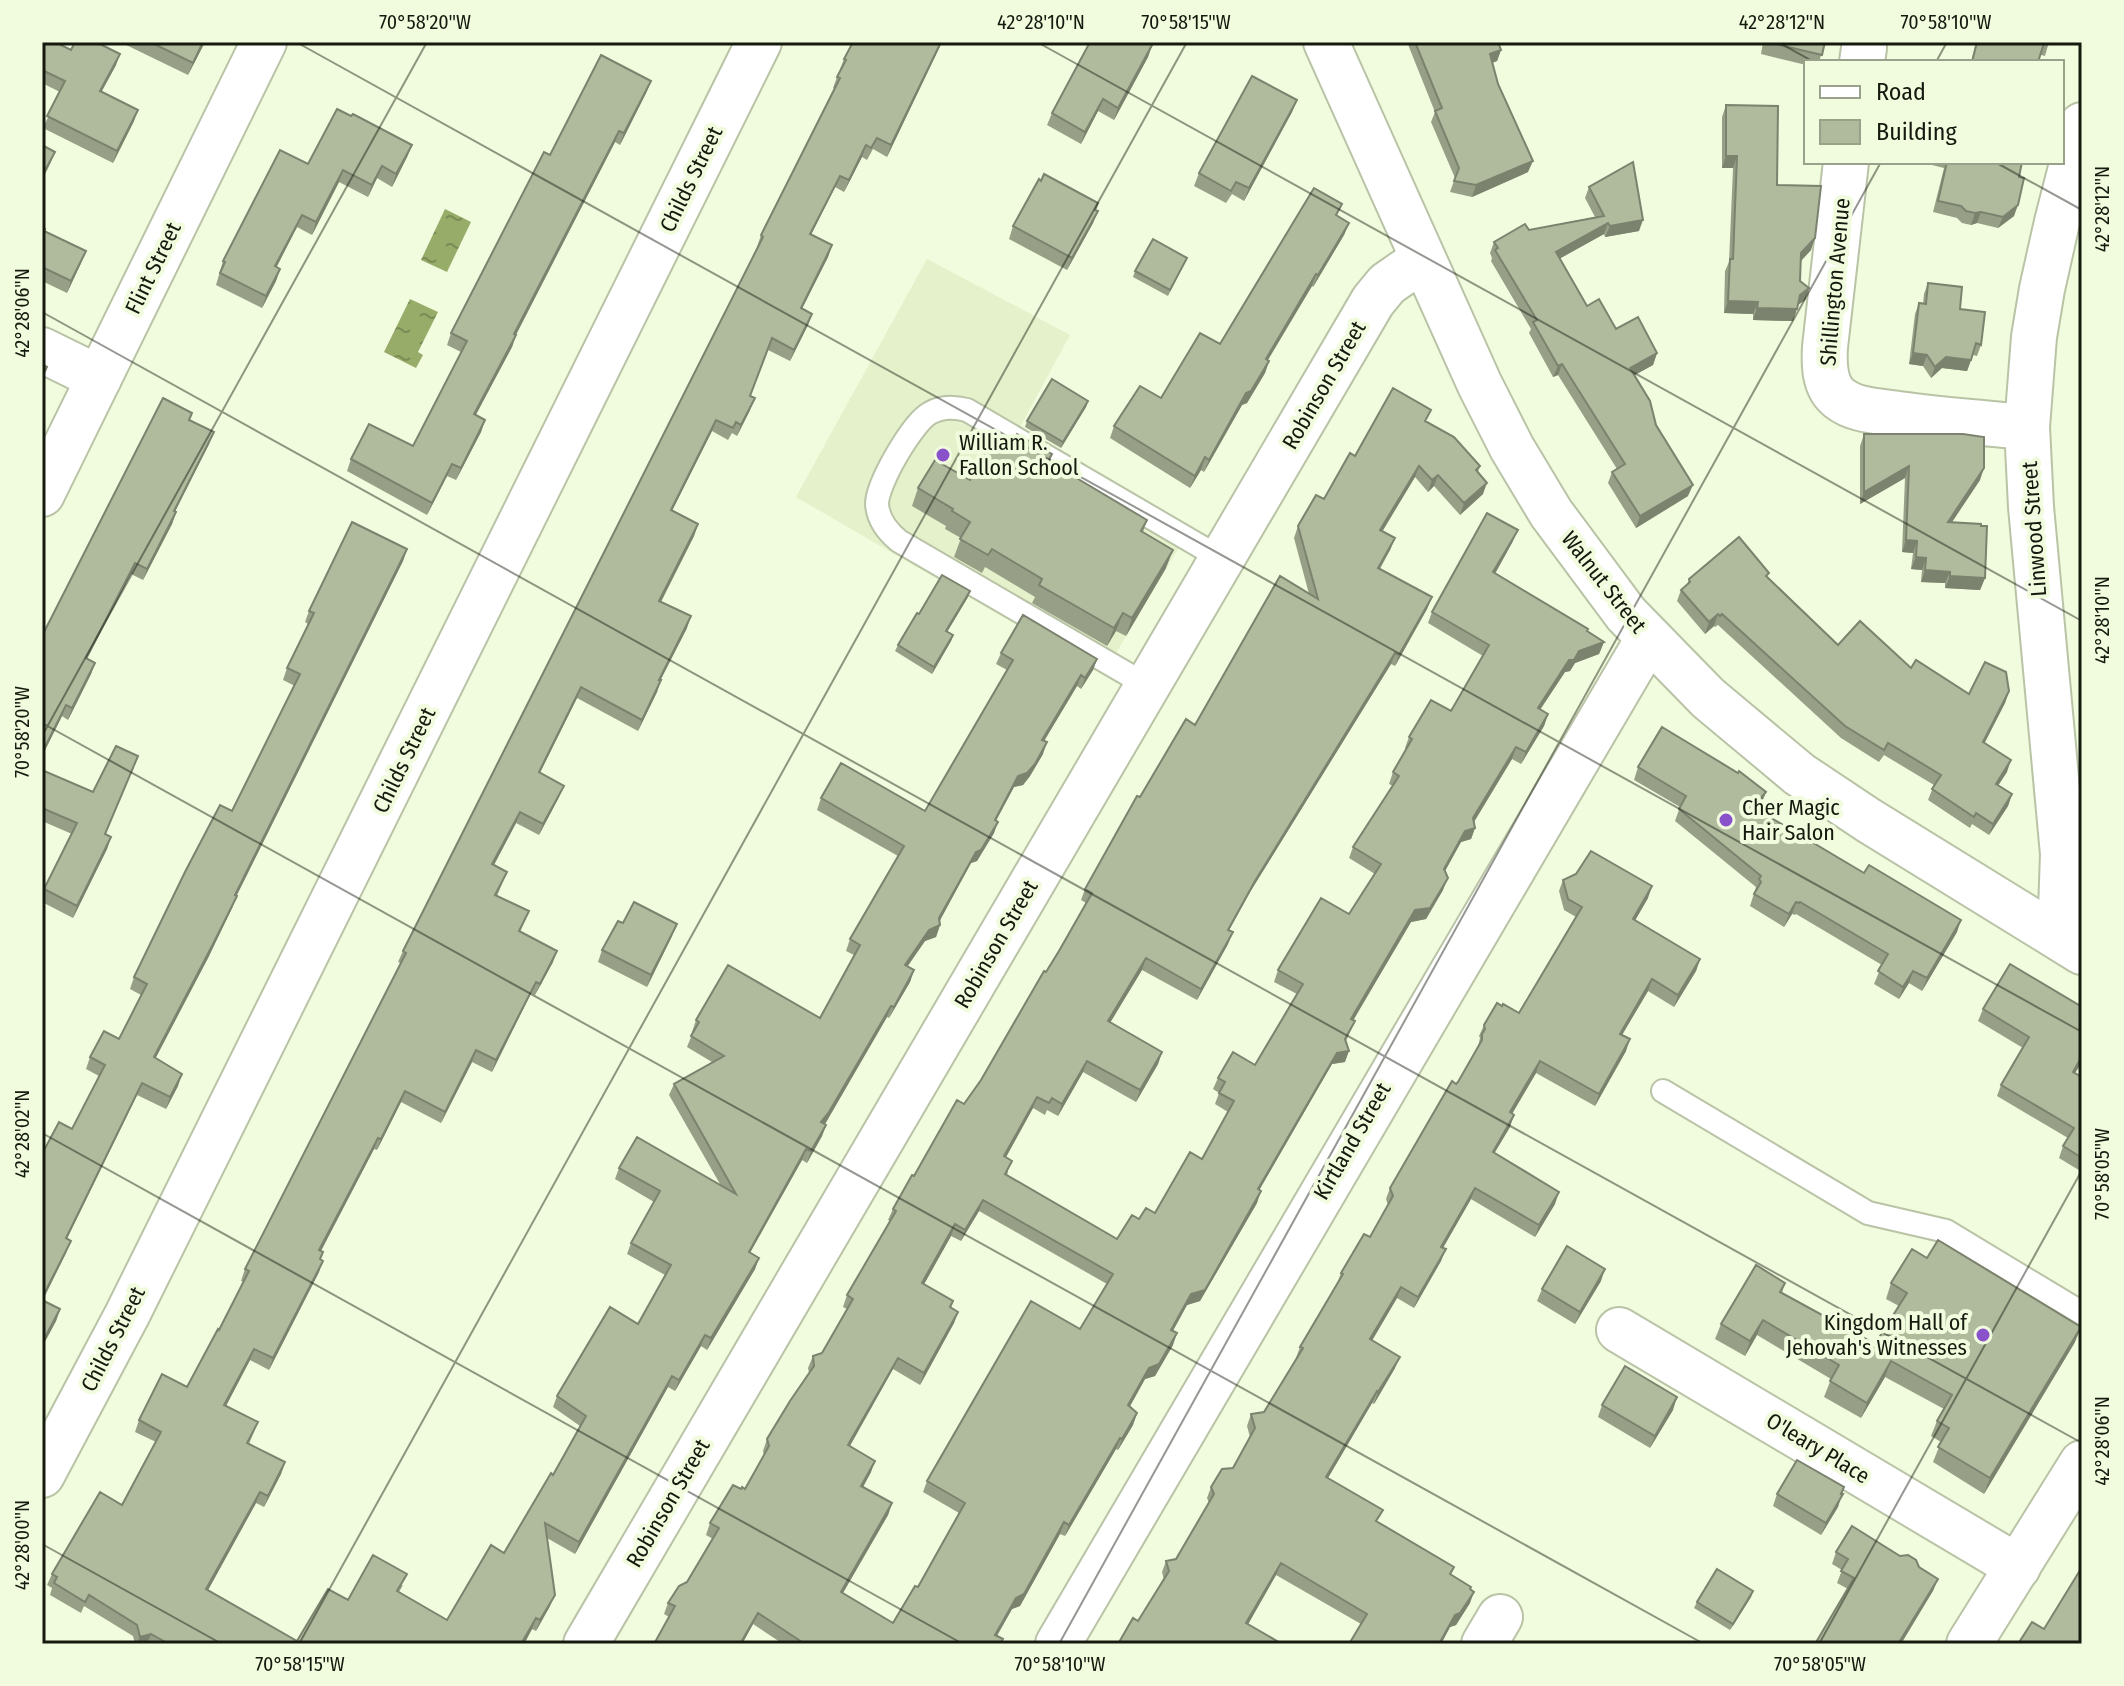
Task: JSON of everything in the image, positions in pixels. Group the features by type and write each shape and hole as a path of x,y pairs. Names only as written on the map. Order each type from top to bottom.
{"street":[{"name":"Flint Street","path":"42,494 264,42"},
{"name":"Childs Street","path":"42,1475 155,1259 759,42"},
{"name":"Walnut Street","path":"1326,42 1480,385 1536,492 1595,575 1648,639 1718,707 1799,774 2071,945"},
{"name":"Linwood Street","path":"2071,945 2031,507 2027,427 2034,337 2042,289 2082,125"},
{"name":"Shillington Avenue","path":"1846,164 1825,347 1825,371 1831,389 1843,401 1861,409 2027,427"},
{"name":"Robinson Street","path":"586,1644 1376,297 1387,284 1423,259"},
{"path":"42,350 99,378"},
{"name":"Kirtland Street","path":"1058,1644 1648,639"},
{"name":"O'leary Place","path":"1619,1330 2018,1567"},
{"path":"1969,1644 2082,1463"}],"lane":[{"path":"1148,686 899,541 888,531 878,510 878,494 913,429 936,410 952,407 967,410 1222,559"},
{"path":"1663,1091 1865,1212 1946,1231 2082,1313"}],"shaded area":[{"name":"William R. Fallon School","path":"927,259 1070,335 1020,427 1191,527 1103,675 796,497"}],"water":[{"path":"445,209 471,222 447,272 421,260"},
{"path":"410,299 438,312 418,352 423,355 416,368 384,352"}],"building":[{"path":"42,42 55,42 71,50 75,42 96,42 120,54 100,91 138,110 117,151 47,116 65,81 42,70"},
{"path":"150,42 203,42 193,63"},
{"path":"853,42 941,42 891,145 877,138 871,148 866,145 849,180 840,176 810,234 832,245 801,308 812,314 794,350 772,338 750,396 755,398 741,425 736,422 733,428 716,420 671,510 698,524 659,601 691,616 642,720 581,687 539,772 564,786 543,824 520,812 492,864 507,872 495,895 529,911 519,931 557,951 540,984 536,982 496,1060 476,1050 445,1112 405,1091 319,1250 323,1252 320,1259 323,1261 273,1358 254,1349 224,1405 258,1422 247,1443 285,1462 268,1496 260,1492 206,1589 297,1641 328,1589 348,1600 373,1555 407,1574 397,1591 447,1620 491,1545 504,1553 586,1416 557,1396 610,1307 638,1324 671,1265 631,1243 660,1191 619,1168 637,1137 736,1194 674,1084 724,1056 691,1036 699,1022 696,1020 728,965 820,1018 860,945 850,939 904,846 821,798 841,763 925,811 1013,660 1001,653 1023,615 1097,659 1085,678 1081,675 1042,740 1047,742 1035,764 1027,773 1018,776 995,820 998,822 981,850 976,852 939,918 940,925 929,930 905,965 914,970 821,1122 826,1125 811,1151 806,1149 749,1252 759,1258 711,1338 705,1335 679,1380 672,1376 579,1542 545,1523 555,1595 540,1620 536,1618 521,1644 169,1644 151,1634 140,1637 137,1625 89,1595 85,1602 54,1583 57,1577 52,1574 100,1492 122,1505 161,1432 139,1420 162,1374 187,1387 219,1330 249,1271 245,1269 406,953 403,951 763,237 761,235 840,78 837,77"},
{"path":"1090,42 1147,42 1152,45 1118,108 1103,99 1085,132 1052,113"},
{"path":"1415,42 1498,42 1501,50 1490,54 1498,84 1533,161 1476,185 1454,181 1459,168 1435,111 1442,108"},
{"path":"1767,42 1825,42 1822,55"},
{"path":"1977,42 2049,42 2044,43 2039,60 1972,60"},
{"path":"601,55 651,81 624,133 619,131 474,414 485,420 461,468 452,464 432,503 351,459 369,424 413,446 467,341 451,333 544,152 550,155"},
{"path":"1252,76 1297,100 1249,188 1236,182 1231,191 1199,173"},
{"path":"1726,105 1778,106 1777,185 1821,186 1815,238 1801,253 1800,281 1809,288 1800,295 1797,309 1757,308 1758,302 1728,301 1737,156 1726,156"},
{"path":"337,109 351,116 353,114 412,145 396,174 382,166 372,185 343,170 316,222 302,215 275,266 280,269 266,296 220,273 223,261 280,150 308,164"},
{"path":"42,145 55,152 42,176"},
{"path":"1633,162 1643,220 1610,226 1608,223 1556,252 1587,306 1599,299 1616,329 1638,317 1657,353 1630,368 1650,401 1656,425 1693,485 1640,516 1612,472 1625,464 1562,364 1558,366 1533,322 1537,320 1495,250 1498,248 1494,242 1525,224 1529,230 1604,216 1589,187"},
{"path":"1947,164 2022,164 2019,177 2024,178 2018,205 2003,217 1966,211 1961,206 1938,201"},
{"path":"1044,174 1098,203 1095,210 1098,211 1072,258 1013,226"},
{"path":"1314,188 1342,204 1336,215 1349,223 1316,274 1266,359 1269,361 1251,391 1246,393 1209,460 1205,457 1195,476 1114,426 1140,386 1161,398 1200,333 1220,344"},
{"path":"42,227 44,231 86,251 71,281 42,267"},
{"path":"1153,239 1187,258 1170,290 1135,271"},
{"path":"1928,283 1962,287 1960,309 1985,312 1981,345 1976,343 1971,360 1946,357 1935,367 1927,355 1913,353 1919,303 1926,304"},
{"path":"1052,379 1088,401 1063,442 1027,421"},
{"path":"1393,388 1431,410 1425,421 1454,437 1480,466 1476,470 1487,483 1464,503 1438,475 1432,480 1419,466 1380,530 1395,538 1378,568 1432,597 1399,655 1395,653 1255,881 1228,930 1233,932 1201,989 1146,958 1108,1021 1162,1052 1140,1090 1087,1061 1062,1104 1052,1098 1049,1103 1037,1097 1004,1156 1012,1161 1005,1174 1117,1239 1132,1215 1139,1219 1146,1208 1155,1213 1190,1152 1202,1159 1234,1101 1219,1093 1225,1082 1218,1078 1233,1052 1255,1065 1303,984 1278,970 1321,898 1349,914 1381,864 1353,847 1399,776 1393,772 1412,739 1409,737 1431,700 1451,711 1489,645 1432,612 1487,513 1518,530 1493,572 1588,629 1604,642 1579,651 1574,660 1569,660 1538,708 1548,714 1526,752 1516,747 1473,818 1475,828 1465,831 1444,869 1448,878 1430,908 1415,910 1351,1019 1355,1021 1345,1039 1349,1051 1337,1053 1258,1189 1261,1191 1205,1290 1191,1294 1171,1330 1177,1333 1159,1364 1149,1368 1128,1405 1137,1413 1069,1525 1064,1522 1024,1594 1016,1598 995,1635 1003,1639 1000,1644 805,1644 758,1613 740,1644 654,1644 675,1606 668,1603 679,1586 687,1582 719,1528 710,1523 733,1485 745,1489 769,1446 767,1439 814,1366 813,1356 822,1353 853,1299 847,1295 896,1211 893,1209 912,1175 957,1100 964,1104 981,1080 1044,971 1059,951 1092,893 1085,889 1137,796 1140,797 1186,719 1195,725 1280,576 1318,599 1298,526 1316,495 1324,499 1350,453 1355,456","holes":["983,1200 1113,1274 1080,1329 1031,1301 927,1481 965,1503 918,1587 915,1586 893,1623 841,1592 892,1503 861,1486 875,1461 848,1445 898,1358 924,1373 958,1312 950,1307 953,1301 922,1283 955,1224 965,1230"]},
{"path":"163,398 192,413 189,420 214,432 147,569 135,563 86,658 95,663 72,708 66,705 42,753 42,636"},
{"path":"1017,434 1052,454 1048,461 1147,520 1141,531 1173,550 1132,618 1123,613 1114,628 1039,585 1042,579 992,549 988,555 960,539 970,522 918,488 935,460 970,480 992,442 1007,451"},
{"path":"1864,434 1963,434 1984,437 1984,468 1948,522 1987,526 1985,578 1950,576 1950,572 1925,570 1926,558 1916,557 1917,541 1906,540 1909,466 1864,492"},
{"path":"352,522 407,549 237,896 154,1057 182,1074 170,1097 142,1083 66,1238 71,1241 42,1298 42,1154 59,1122 72,1129 105,1065 90,1057 104,1031 119,1039 147,984 134,977 185,872 220,805 232,811 300,674 287,668 314,613 309,611"},
{"path":"1739,537 1769,573 1766,576 1838,645 1860,621 1911,668 1916,660 1969,694 1985,662 2006,672 2009,691 1983,742 2011,760 1996,784 2012,794 1993,824 1976,813 1974,817 1932,789 1941,775 1888,743 1884,750 1845,726 1722,614 1709,622 1681,590 1690,582 1689,579"},
{"path":"942,575 970,591 946,631 953,635 934,667 898,645"},
{"path":"1662,727 1739,771 1766,792 1753,807 1864,873 1869,865 1961,920 1927,978 1913,971 1903,987 1878,971 1888,954 1800,902 1796,902 1789,914 1754,894 1761,876 1679,809 1686,796 1638,767"},
{"path":"116,746 138,756 105,834 111,837 77,906 44,889 77,823 42,808 42,770 93,792"},
{"path":"1591,851 1652,886 1633,919 1700,959 1678,995 1652,979 1620,1034 1630,1039 1599,1094 1540,1061 1510,1112 1514,1115 1493,1152 1559,1192 1539,1225 1475,1188 1441,1247 1446,1249 1418,1297 1401,1287 1370,1339 1400,1357 1326,1477 1383,1510 1376,1521 1454,1567 1450,1574 1474,1592 1460,1613 1455,1615 1439,1644 1349,1644 1367,1614 1281,1563 1246,1623 1282,1644 1118,1644 1133,1618 1138,1621 1169,1571 1166,1561 1176,1559 1214,1494 1211,1487 1222,1469 1233,1468 1255,1428 1251,1414 1264,1412 1303,1348 1300,1347 1364,1234 1370,1237 1393,1196 1390,1188 1452,1081 1458,1082 1482,1040 1484,1025 1497,1003 1519,1013 1582,907 1568,899 1563,880 1576,874"},
{"path":"634,902 677,924 651,975 602,950 618,921 623,923"},
{"path":"2010,964 2082,1007 2082,1056 2073,1072 2082,1077 2082,1158 2063,1146 2074,1128 2001,1085 2029,1037 1983,1009"},
{"path":"1938,1240 2081,1327 1990,1478 1938,1447 1949,1428 1937,1421 1952,1395 1891,1361 1867,1403 1830,1381 1839,1365 1763,1320 1750,1341 1721,1324 1756,1265 1785,1283 1780,1292 1875,1344 1907,1293 1891,1283 1912,1249 1927,1258"},
{"path":"1567,1246 1605,1269 1580,1312 1542,1289"},
{"path":"42,1300 60,1309 42,1343"},
{"path":"1625,1366 1677,1397 1655,1436 1602,1405"},
{"path":"1797,1460 1844,1487 1826,1523 1777,1494"},
{"path":"1852,1526 1900,1556 1908,1555 1916,1560 1919,1567 1938,1579 1898,1644 1815,1644 1854,1578 1841,1571 1848,1559 1836,1552"},
{"path":"2082,1567 2082,1644 2018,1644 2032,1622 2044,1629"},
{"path":"1717,1569 1753,1591 1733,1624 1697,1602"}],"place":[{"name":"William R. Fallon School","path":"943,455"},
{"name":"Cher Magic Hair Salon","path":"1726,820"},
{"name":"Kingdom Hall of Jehovah's Witnesses","path":"1983,1335"}]}
